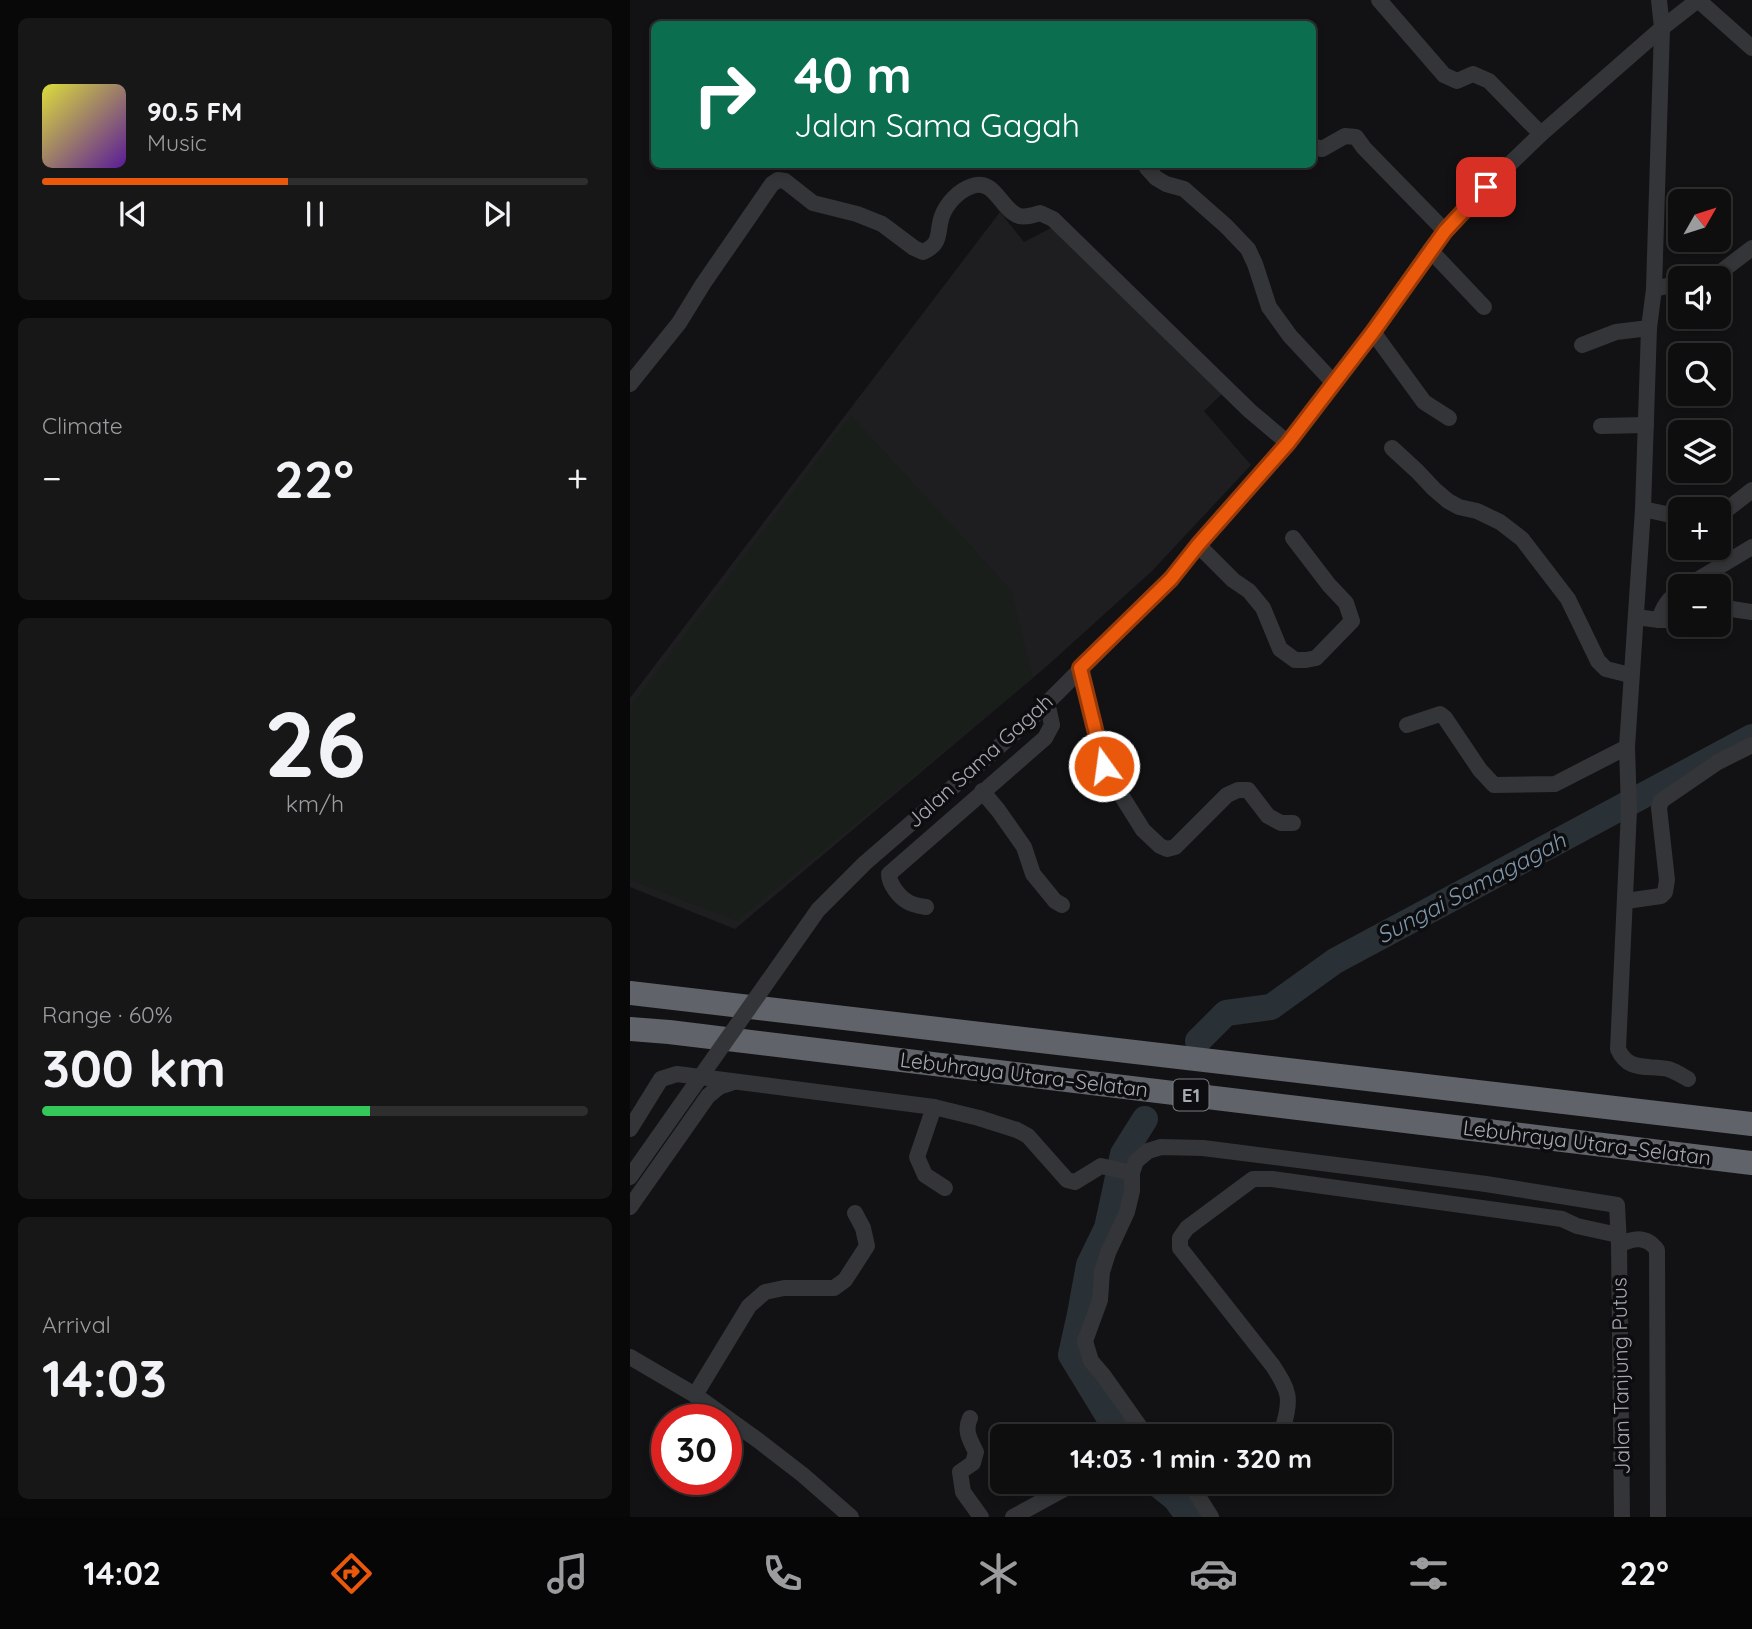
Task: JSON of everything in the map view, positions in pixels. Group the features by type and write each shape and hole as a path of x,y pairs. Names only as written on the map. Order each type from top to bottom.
{"highway":[{"name":"Lebuhraya Utara–Selatan","path":"630,993 1752,1124"},
{"name":"Lebuhraya Utara–Selatan","path":"630,1029 1749,1163"}],"street":[{"path":"1379,0 1444,75 1457,81 1473,74 1489,81 1541,134"},
{"path":"1659,0 1662,28 1654,289 1649,328 1643,509 1630,675 1627,747 1629,810 1618,1049 1623,1059 1633,1065 1671,1070 1688,1079"},
{"path":"1698,0 1752,48"},
{"name":"Jalan Sama Gagah","path":"630,1177 818,910 865,863 1048,702 1171,579 1288,443 1373,332 1445,231 1541,134 1698,0"},
{"path":"1316,147 1322,149 1345,136 1356,137 1445,231"},
{"path":"1147,168 1166,184 1184,189 1248,249 1269,307 1290,336 1333,382"},
{"path":"630,384 679,323 772,184 778,180 785,181 813,203 857,214 882,224 923,252 938,240 942,216 952,199 975,185 993,190 1010,211 1019,216 1040,213 1053,219 1250,411 1288,443"},
{"path":"1728,266 1752,248"},
{"path":"1430,250 1484,307"},
{"path":"1654,289 1668,286"},
{"path":"1582,345 1616,332 1649,328"},
{"path":"1373,332 1424,402 1449,418"},
{"path":"1601,426 1646,425"},
{"path":"1392,448 1448,501 1500,522 1522,538 1568,599 1598,661 1606,669 1630,675"},
{"path":"1731,506 1752,490"},
{"path":"1643,509 1668,514"},
{"path":"1198,545 1233,580 1249,591 1263,608 1280,649 1295,660 1306,660 1316,657 1352,621 1346,603 1293,538"},
{"path":"1707,574 1752,547"},
{"path":"1659,620 1668,600"},
{"path":"1731,609 1752,612"},
{"path":"1636,617 1668,620"},
{"path":"1080,668 1104,766 1143,830 1160,846 1167,849 1175,847 1227,795 1238,790 1248,790 1268,816 1281,823 1293,823"},
{"path":"926,907 908,902 900,895 889,880 889,874 1045,738 1052,725 1048,702"},
{"path":"1407,725 1440,714 1494,785 1555,784 1627,747"},
{"path":"1626,901 1661,896 1665,892 1667,880 1659,808 1661,801 1717,762 1752,746"},
{"path":"982,791 1024,846 1033,874 1055,901 1062,905"},
{"path":"630,1129 661,1079 677,1074 934,1107 979,1118 1028,1136 1067,1180 1075,1182 1101,1166 1130,1173 1132,1191 1127,1212 1108,1253 1102,1272 1100,1300 1085,1341 1091,1361 1138,1424"},
{"path":"630,1207 708,1096 719,1087 735,1082"},
{"path":"934,1107 917,1157 925,1175 945,1188"},
{"name":"Jalan Tanjung Putus","path":"1130,1173 1136,1161 1148,1150 1161,1147 1203,1148 1486,1184 1617,1205 1622,1517"},
{"path":"1284,1424 1288,1410 1286,1387 1273,1366 1180,1248 1180,1238 1187,1228 1253,1179 1272,1179 1562,1219 1618,1240 1640,1238 1652,1243 1657,1250 1658,1517"},
{"path":"695,1395 749,1306 765,1292 784,1288 834,1288 845,1280 867,1246 863,1228 855,1213"},
{"path":"630,1357 695,1395 803,1475 851,1517"},
{"path":"970,1418 966,1426 976,1452 973,1462 960,1472 963,1492 981,1517"},
{"path":"1013,1517 1055,1494"},
{"path":"1198,1494 1211,1517"}],"shaded area":[{"path":"1000,212 1024,242 1051,228 1223,393 1204,411 1251,465 1152,571 1047,666 735,929 630,887 630,698"},
{"path":"851,415 1011,590 1033,678 737,921 630,880 630,707"}],"waterway":[{"name":"Sungai Samagagah","path":"1198,1041 1226,1013 1271,1007 1335,961 1752,737"},
{"name":"Sungai Samagagah","path":"1113,1424 1071,1355 1089,1265 1107,1228 1123,1154 1145,1119"},
{"name":"Sungai Samagagah","path":"1170,1494 1189,1517"}],"route":[{"path":"1104,766 1080,668 1171,579 1288,443 1373,332 1430,250 1486,187"}]}
